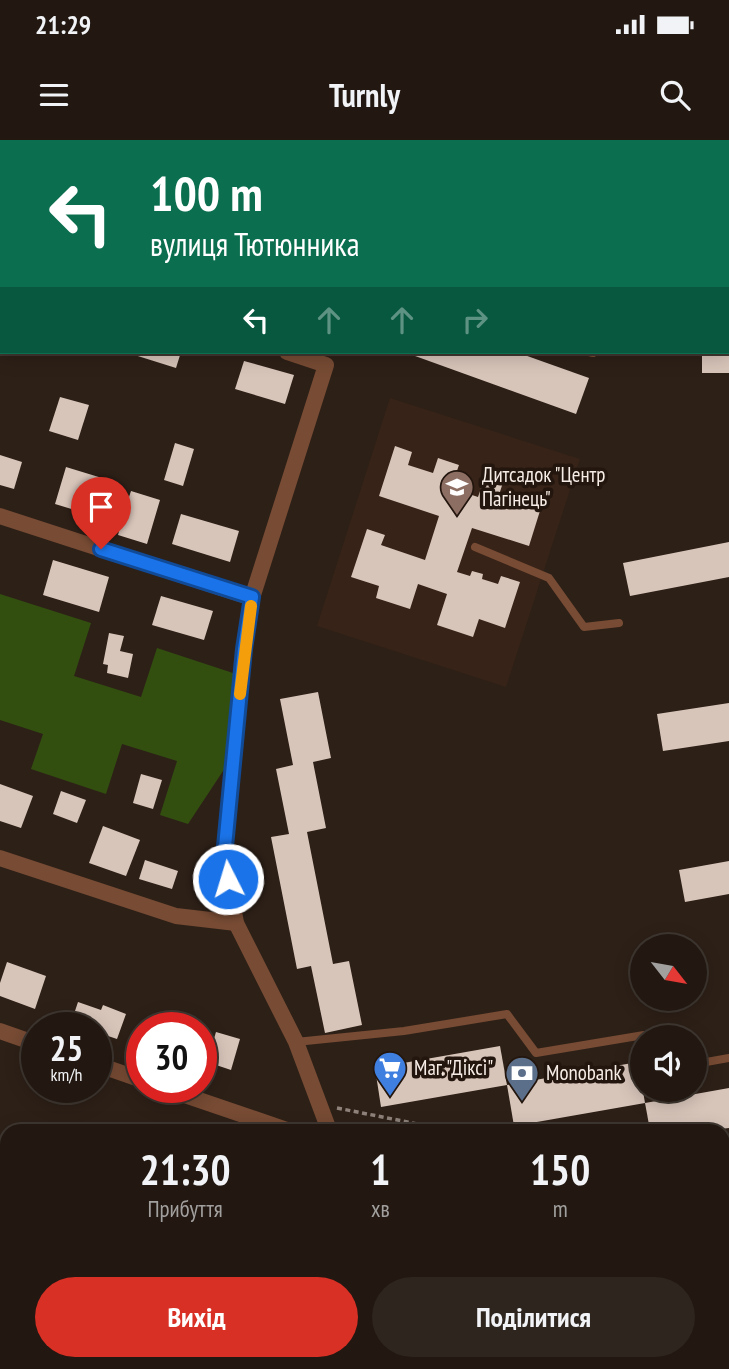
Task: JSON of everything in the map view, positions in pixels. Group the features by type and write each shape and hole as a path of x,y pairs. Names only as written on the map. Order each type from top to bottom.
{"street":[{"path":"292,354 326,365 252,597 244,649 224,857 236,923 296,1042 326,1124"},
{"path":"0,516 252,597"},
{"path":"0,858 176,916 236,923"},
{"path":"0,1031 21,1038"},
{"path":"208,1103 269,1124"}],"lane":[{"path":"475,547 549,578 584,627 619,623"},
{"path":"296,1042 404,1031 506,1014 536,1053 630,1037"},
{"path":"707,1062 729,1058"}],"path":[{"path":"318,1104 418,1124"}],"shaded area":[{"name":"Дитсадок \"Центр Пагінець\"","path":"390,398 580,459 506,687 317,626"}],"green space":[{"path":"0,594 91,623 74,676 141,697 157,648 236,674 227,765 188,824 160,815 177,761 122,744 106,794 31,769 43,734 0,720"}],"building":[{"path":"131,354 180,354 176,368"},
{"path":"410,354 522,354 589,378 576,414"},
{"path":"702,354 729,354 729,373 702,373"},
{"path":"244,361 294,375 285,404 235,389"},
{"path":"60,397 89,405 78,440 49,431"},
{"path":"175,443 194,449 183,486 164,480"},
{"path":"395,446 412,452 408,465 433,473 438,458 459,465 451,488 478,497 487,470 505,476 499,495 524,503 527,493 544,498 529,546 472,528 457,572 470,576 472,571 483,574 482,579 498,584 501,576 520,582 505,628 479,619 473,637 437,625 447,594 418,584 410,609 376,598 379,586 351,577 367,529 385,535 381,545 425,560 439,516 379,496"},
{"path":"0,455 22,462 14,489 0,485"},
{"path":"66,467 102,478 99,488 129,497 131,491 160,500 147,544 118,535 121,524 55,504"},
{"path":"181,514 239,531 230,562 172,544"},
{"path":"729,542 729,577 630,596 623,563"},
{"path":"53,560 109,577 99,612 43,595"},
{"path":"161,596 213,611 204,640 152,625"},
{"path":"109,633 124,636 120,651 133,654 128,678 107,673 108,665 103,664"},
{"path":"318,692 331,758 313,762 326,828 307,832 333,964 349,961 362,1025 325,1033 311,966 297,969 271,837 289,834 276,769 293,765 280,699"},
{"path":"729,703 729,741 663,751 657,714"},
{"path":"141,774 162,780 153,809 133,803"},
{"path":"0,784 33,796 21,828 0,821"},
{"path":"61,791 86,800 77,823 53,814"},
{"path":"103,826 140,840 126,876 89,863"},
{"path":"145,860 178,871 172,889 139,879"},
{"path":"729,861 729,894 685,902 679,870"},
{"path":"7,962 46,976 35,1009 0,996 0,983"},
{"path":"78,1002 101,1010 103,1005 126,1014 117,1039 112,1037 112,1012 75,1012"},
{"path":"217,1032 240,1039 231,1070 217,1065"},
{"path":"500,1046 507,1085 381,1107 375,1068"},
{"path":"630,1063 630,1102 645,1103 525,1124 514,1124 507,1085"},
{"path":"729,1088 729,1124 649,1124 645,1103 707,1102 707,1092"}],"slow traffic":[{"path":"240,694 251,606"}],"place":[{"name":"Дитсадок \"Центр Пагінець\"","path":"457,517"},
{"name":"Маг. \"Діксі\"","path":"390,1098"},
{"name":"Monobank","path":"522,1103"}],"route":[{"path":"101,549 252,597 244,649 224,857 228,879"}]}
